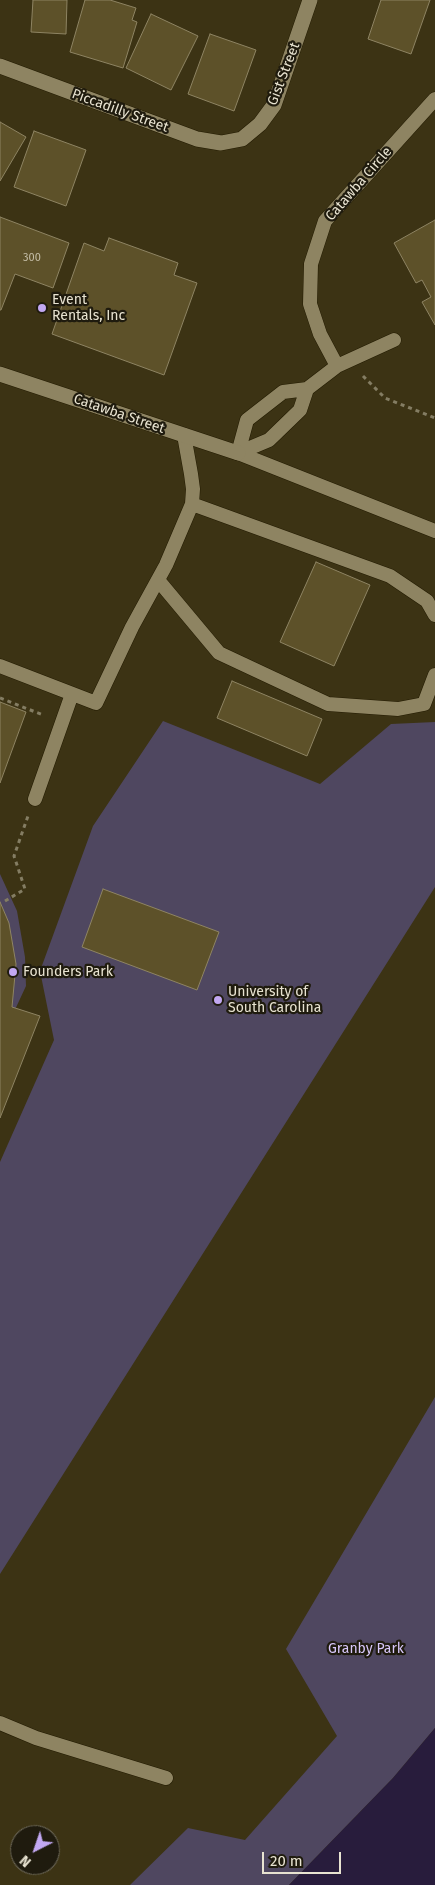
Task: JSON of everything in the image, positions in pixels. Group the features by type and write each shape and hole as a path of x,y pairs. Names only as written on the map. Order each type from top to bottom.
{"street":[{"name":"Gist Street","path":"242,139 260,124 274,105 310,0"},
{"name":"Piccadilly Street","path":"0,66 197,139 221,143 242,139"},
{"name":"Catawba Street","path":"0,374 238,453"}],"lane":[{"name":"Catawba Circle","path":"338,366 320,334 310,304 311,264 325,221 435,99"},
{"path":"238,453 247,420 283,392 307,389 338,366 394,340"},
{"path":"238,453 270,440 300,410 307,389"},
{"path":"0,666 96,703 132,627 158,580 192,504 193,489 184,435"},
{"path":"238,453 435,531"},
{"path":"192,504 390,576 427,601 435,615"},
{"path":"158,580 219,653 328,704 398,709 424,704 435,675"},
{"path":"35,799 72,694"},
{"path":"0,1723 36,1738 166,1778"}],"path":[{"path":"351,360 363,377 385,398 435,418"},
{"path":"0,698 62,722"},
{"path":"5,901 24,889 14,856 35,799"}],"green space":[{"path":"163,721 320,784 391,724 435,722 435,887 0,1574 0,1162 54,1040 40,971 93,826"},
{"name":"Founders Park","path":"0,874 17,911 25,957 26,986 0,1042"},
{"name":"Granby Park","path":"435,1397 435,1728 393,1778 289,1885 130,1885 188,1828 245,1840 337,1736 286,1649"}],"shaded area":[{"path":"435,1728 435,1885 289,1885 393,1778"}],"building":[{"path":"33,0 67,0 66,34 31,32"},
{"path":"85,0 110,0 136,8 132,20 137,22 123,68 70,52"},
{"path":"381,0 430,0 411,54 368,39"},
{"path":"151,14 198,36 171,90 126,68"},
{"path":"210,34 256,50 234,111 188,94"},
{"path":"0,122 26,137 0,181"},
{"path":"34,131 86,150 66,206 14,187"},
{"path":"0,217 69,243 53,288 15,274 1,310 0,310"},
{"path":"435,220 435,325 422,302 431,297 422,280 416,283 394,243"},
{"path":"109,238 178,263 174,275 197,283 164,375 52,334 84,243 104,251"},
{"path":"316,562 370,585 334,666 280,642"},
{"path":"232,681 322,719 307,756 217,718"},
{"path":"0,702 26,712 0,783"},
{"path":"103,889 219,932 197,990 82,947"},
{"path":"0,902 9,923 16,964 12,1007 40,1016 0,1118"}],"place":[{"name":"Event Rentals, Inc","path":"42,308"},
{"name":"Founders Park","path":"13,972"},
{"name":"University of South Carolina","path":"218,1000"}]}
